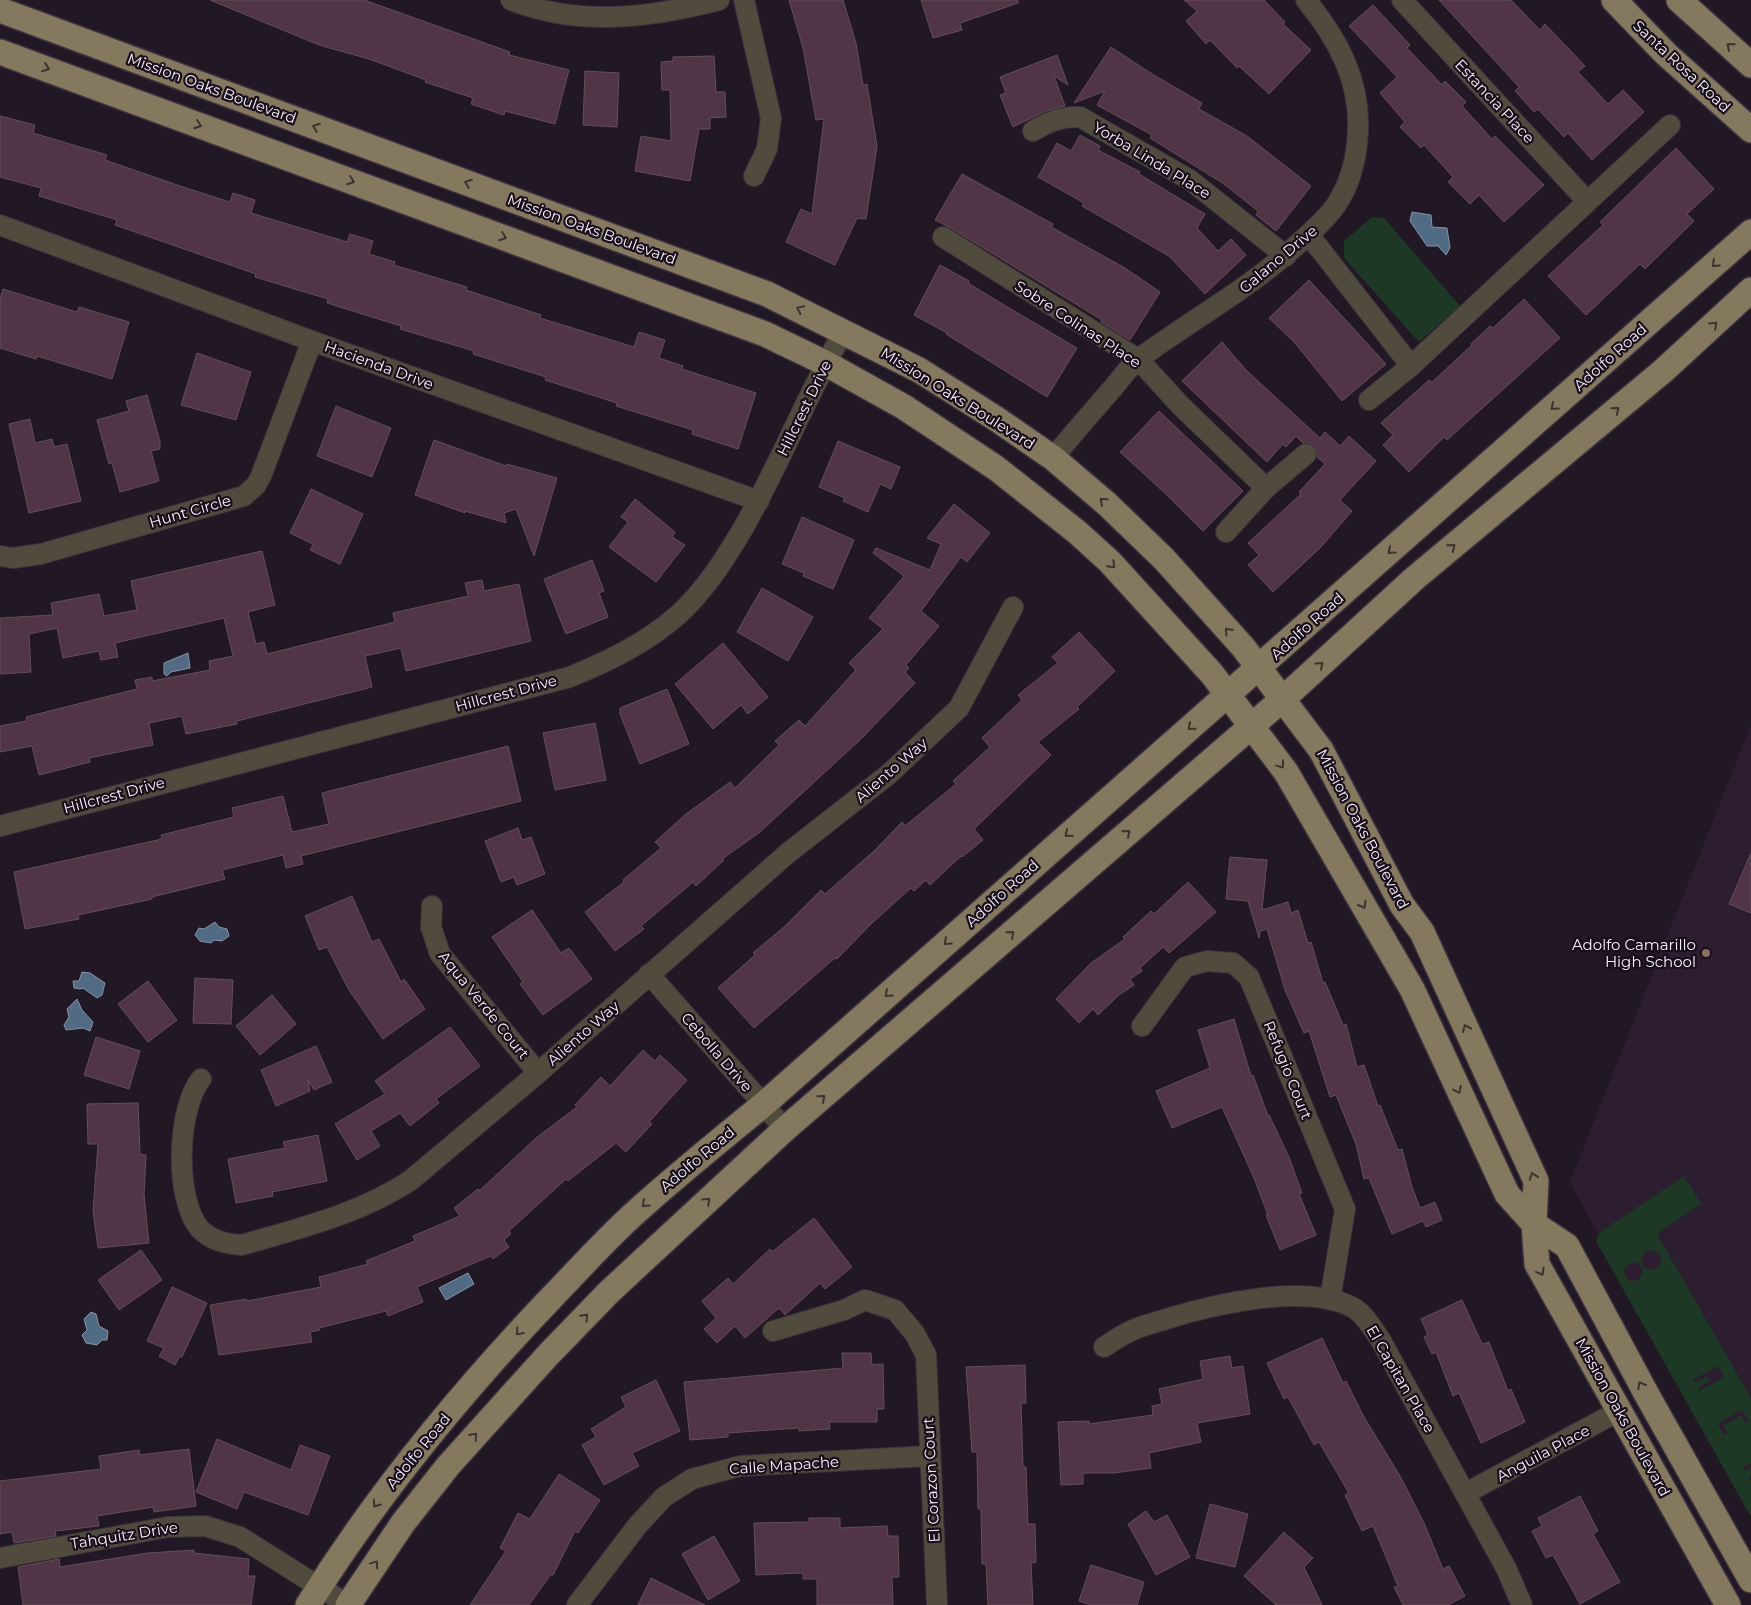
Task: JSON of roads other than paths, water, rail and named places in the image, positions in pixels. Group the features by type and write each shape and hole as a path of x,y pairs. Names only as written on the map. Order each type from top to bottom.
{"main road":[{"name":"Santa Rosa Road","path":"1614,0 1666,54 1751,130"},
{"path":"1679,0 1751,65"},
{"name":"Mission Oaks Boulevard","path":"0,10 767,294 919,370 995,418 1052,458 1107,504 1164,559 1260,668 1321,750 1402,905 1422,932 1536,1180 1534,1224 1537,1264 1728,1605"},
{"name":"Mission Oaks Boulevard","path":"0,52 756,331 825,363 904,407 996,468 1076,532 1110,562 1212,674 1286,772 1412,989 1507,1194 1534,1224 1567,1246 1647,1395 1751,1580"},
{"name":"Adolfo Road","path":"314,1596 377,1503 457,1403 525,1325 634,1214 689,1165 763,1105 1057,844 1260,668 1751,232"},
{"path":"348,1605 403,1523 497,1410 609,1292 785,1130 1284,698 1415,578 1663,371 1751,290"},
{"path":"1600,1379 1617,1386 1635,1406 1746,1605"}],"street":[{"path":"511,0 580,17 615,17 670,12 718,0"},
{"path":"744,0 772,118 767,149 754,176"},
{"name":"Estancia Place","path":"1402,0 1587,201"},
{"name":"Galano Drive","path":"1052,458 1138,360 1234,296 1286,256 1309,235 1336,205 1349,180 1358,142 1358,124 1351,74 1343,54 1316,4"},
{"name":"Yorba Linda Place","path":"1033,131 1044,124 1065,116 1080,117 1190,180 1286,256"},
{"path":"1369,400 1411,366 1670,125"},
{"name":"Hacienda Drive","path":"0,225 312,341 759,501"},
{"path":"1309,235 1411,366"},
{"name":"Sobre Colinas Place","path":"943,237 1138,360 1180,405 1266,488"},
{"name":"Hillcrest Drive","path":"0,826 570,677 631,649 679,614 716,573 759,501 825,363 844,331"},
{"name":"Hunt Circle","path":"0,556 13,558 41,554 244,496 256,485 261,476 312,341"},
{"path":"1226,532 1266,488 1306,454"},
{"name":"Aliento Way","path":"201,1079 192,1090 185,1117 183,1142 185,1193 192,1216 201,1229 220,1242 242,1245 336,1217 394,1191 411,1180 538,1072 788,852 889,774 959,708 1013,607"},
{"name":"Aqua Verde Court","path":"432,906 431,927 440,954 538,1072"},
{"name":"Refugio Court","path":"1142,1026 1185,967 1207,961 1233,963 1250,977 1345,1209 1330,1300"},
{"name":"Cebolla Drive","path":"649,974 785,1130"},
{"name":"El Capitan Place","path":"1104,1347 1134,1329 1222,1305 1267,1298 1301,1297 1330,1300 1353,1308 1367,1321 1380,1338 1506,1568 1522,1605"},
{"name":"El Corazon Court","path":"773,1331 844,1310 865,1300 895,1310 915,1334 926,1355 937,1605"},
{"name":"Anguila Place","path":"1466,1493 1619,1411"},
{"name":"Calle Mapache","path":"577,1605 637,1526 664,1497 692,1479 740,1466 930,1456"},
{"name":"Tahquitz Drive","path":"0,1558 168,1526 205,1526 240,1537 314,1596 348,1605"}],"water":[{"path":"1412,212 1431,215 1432,227 1447,228 1450,248 1446,255 1438,246 1427,246 1410,221"},
{"path":"188,653 190,668 171,672 167,676 164,674 164,663"},
{"path":"215,922 219,927 227,929 229,936 222,941 214,940 211,943 200,941 195,935 199,928 204,929"},
{"path":"82,972 90,973 105,983 102,995 97,998 83,988 74,988 73,981 79,981"},
{"path":"77,999 82,1010 93,1022 90,1031 83,1028 66,1030 64,1025 69,1017 67,1009"},
{"path":"468,1273 474,1284 446,1300 439,1288"},
{"path":"91,1312 96,1314 99,1326 108,1331 107,1340 102,1340 97,1345 86,1343 82,1335 87,1330 84,1319"}],"place":[{"name":"Adolfo Camarillo High School","path":"1706,953"}]}
